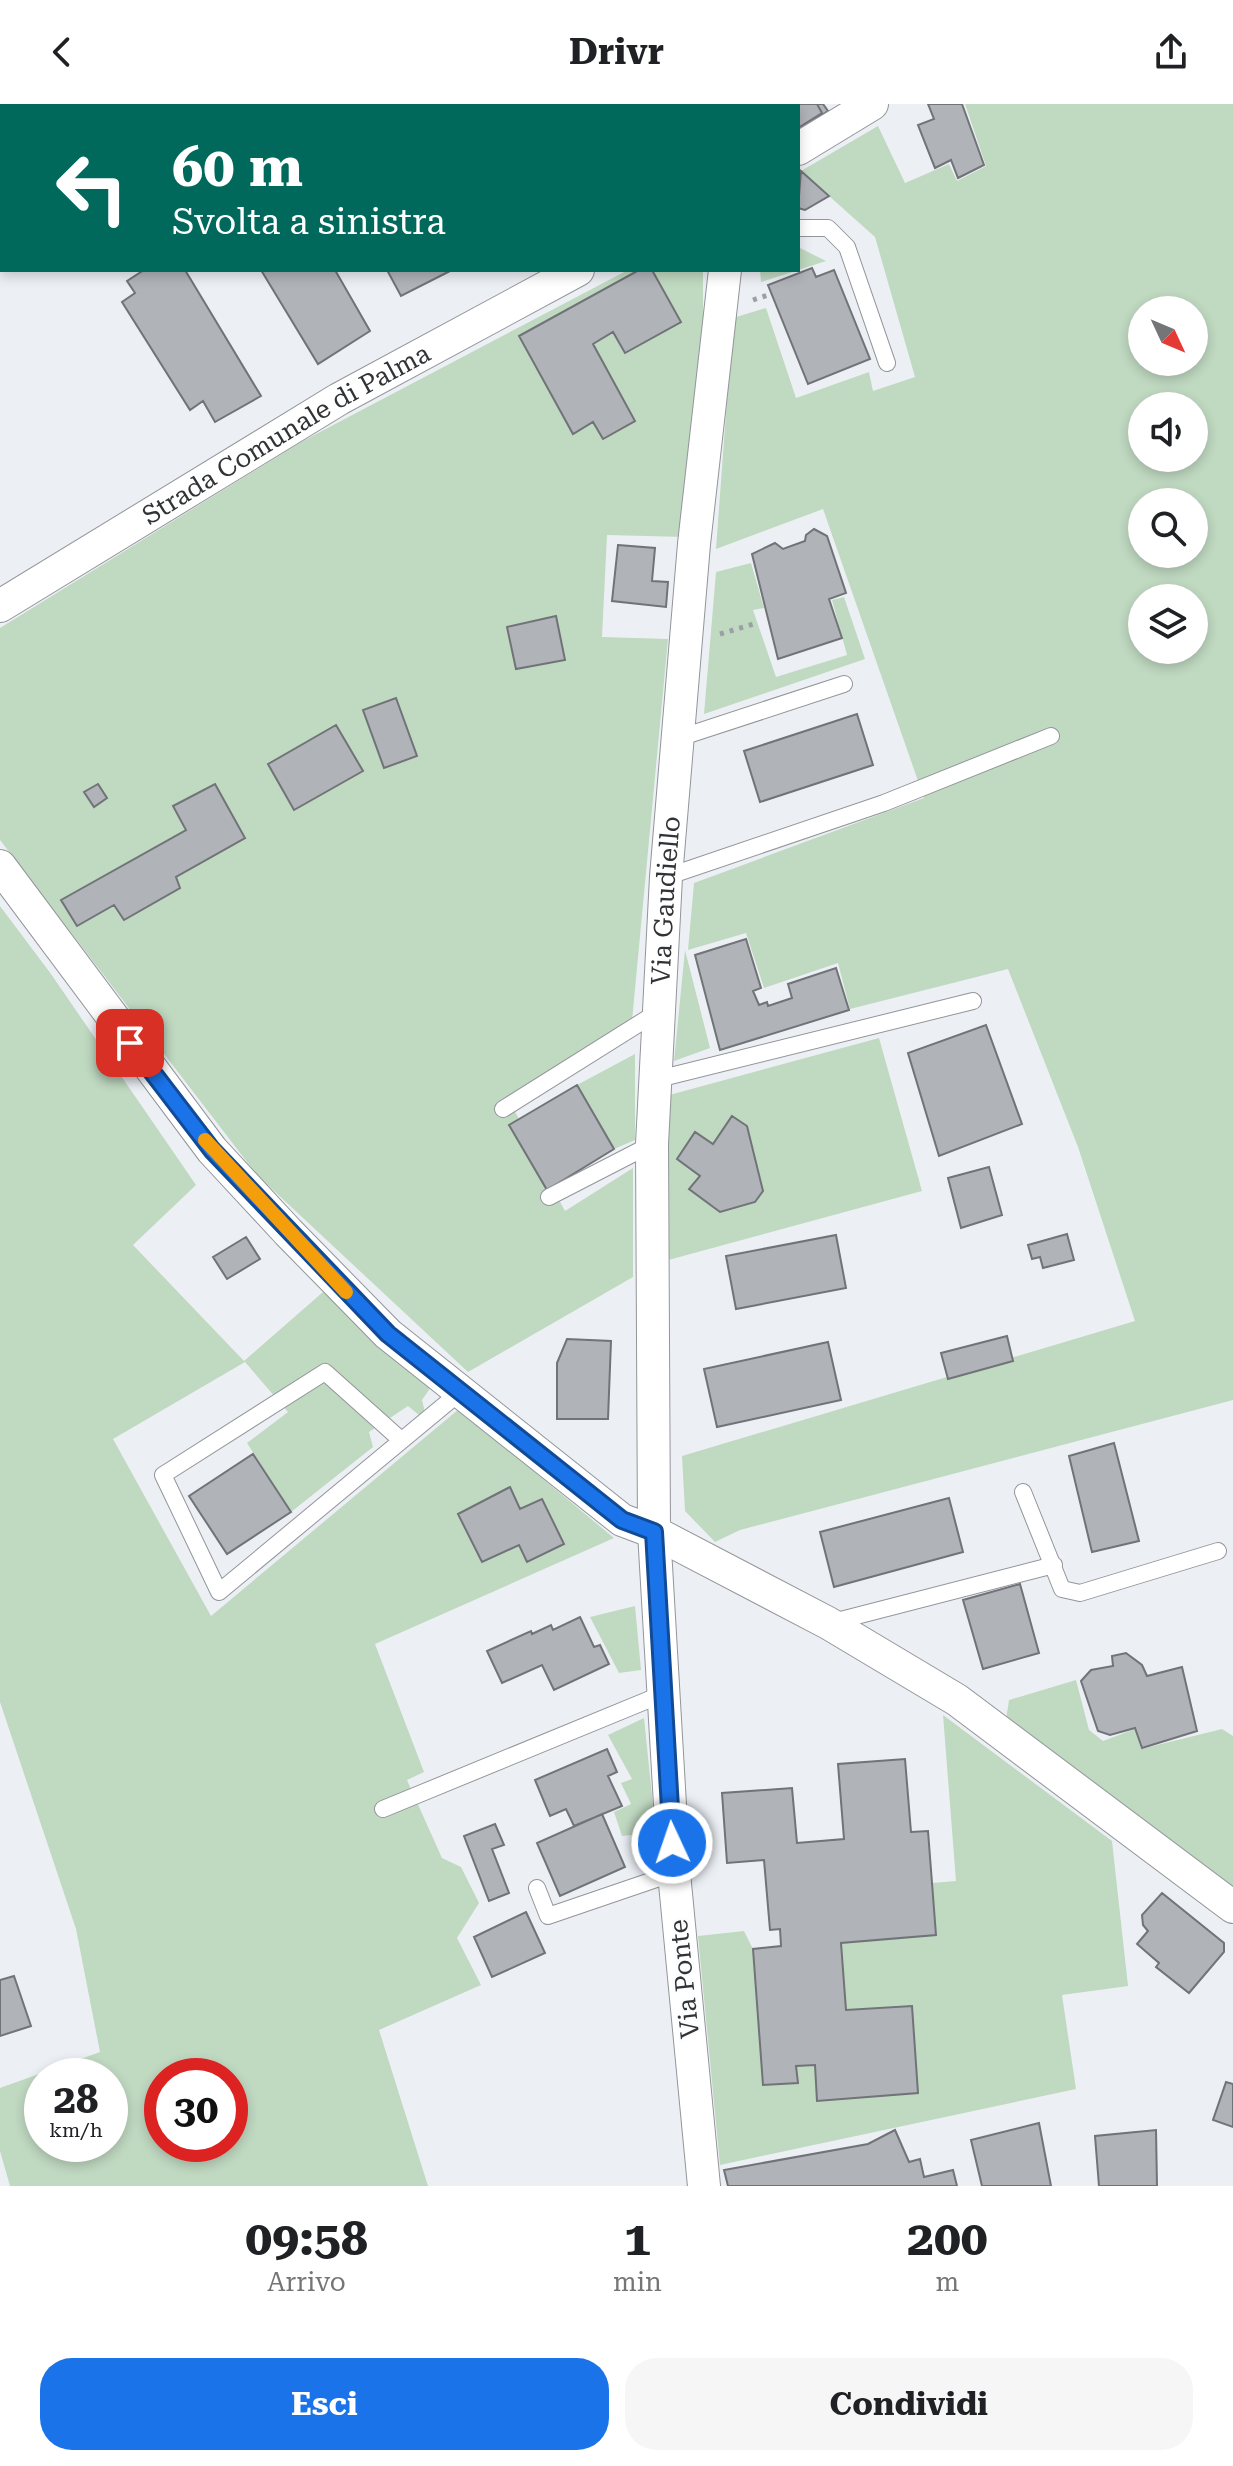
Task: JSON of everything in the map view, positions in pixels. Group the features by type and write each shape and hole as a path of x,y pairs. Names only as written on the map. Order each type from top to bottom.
{"street":[{"path":"800,148 872,104"},
{"name":"Via Gaudiello","path":"654,1532 652,1144 656,1013 694,544 725,272"},
{"name":"Strada Comunale di Palma","path":"0,606 339,399 562,274"},
{"path":"0,866 212,1150 388,1334 622,1520 654,1532 828,1623 986,1719 1233,1907"},
{"name":"Via Ponte","path":"654,1532 674,1873 704,2186"}],"lane":[{"path":"800,228 828,228 847,247 887,363"},
{"path":"679,738 844,684"},
{"path":"666,877 884,803 1051,736"},
{"path":"654,1080 973,1001"},
{"path":"503,1109 656,1013"},
{"path":"549,1197 652,1144"},
{"path":"401,1440 325,1372 163,1475 219,1592 459,1393"},
{"path":"1023,1492 1062,1589 1080,1593 1218,1551"},
{"path":"828,1623 1054,1565"},
{"path":"383,1809 665,1693"},
{"path":"537,1888 548,1916 674,1873"}],"green space":[{"path":"965,104 1233,104 1233,1400 740,1530 715,1542 685,1511 682,1456 1135,1321 1078,1147 1008,969 850,1009 838,963 764,988 746,933 688,950 694,883 924,798 823,509 716,549 733,318 766,308 796,398 869,372 873,391 915,377 875,237 801,171 878,126 905,183 949,164 957,181 986,166"},
{"path":"800,248 826,261 800,269"},
{"path":"624,272 703,272 703,422 685,537 607,535 602,637 668,639 632,1021 507,1097 519,1119 510,1126 547,1190 552,1187 565,1211 633,1168 633,1277 468,1372 257,1175 0,840 0,628 301,442"},
{"path":"760,272 792,272 761,282"},
{"path":"751,563 764,608 753,610 776,677 847,655 832,600 844,597 865,659 704,714 716,572"},
{"path":"0,906 51,974 196,1185 133,1245 244,1361 323,1292 431,1387 422,1400 425,1412 419,1415 408,1406 369,1432 373,1447 291,1512 247,1443 288,1412 245,1362 113,1439 211,1616 459,1409 614,1538 375,1644 424,1772 407,1780 442,1858 461,1867 479,1903 457,1938 481,1985 379,2030 428,2186 10,2186 0,2151 0,2088 24,2079 24,2162 128,2162 128,2058 83,2058 100,2052 76,1929 0,1702"},
{"path":"685,950 710,1048 674,1061"},
{"path":"879,1038 922,1191 661,1262 662,1097"},
{"path":"635,1054 635,1140 614,1149 577,1085"},
{"path":"635,1606 641,1670 619,1673 590,1617"},
{"path":"1076,1680 1089,1730 1103,1741 1135,1729 1141,1749 1222,1729 1233,1736 1233,1890 1006,1720 1009,1700"},
{"path":"943,1715 1112,1841 1128,1986 1062,1995 1076,2089 720,2165 698,1936 744,1931 753,1949 763,2085 797,2083 796,2066 815,2065 818,2101 918,2093 912,2006 846,2010 841,1943 936,1935 932,1883 956,1881"},
{"path":"644,1718 658,1854 639,1858 631,1835 622,1836 614,1812 631,1804 621,1783 632,1779 608,1735"}],"building":[{"path":"800,104 817,104 822,113 800,127"},
{"path":"800,104 823,104 828,111 800,130"},
{"path":"928,104 962,104 984,165 958,178 951,160 935,168 918,125 934,119"},
{"path":"801,171 829,196 805,210 800,209"},
{"path":"812,268 816,277 834,270 870,359 808,384 768,285"},
{"path":"141,272 186,272 261,396 215,422 203,401 190,410 122,302 135,293 127,281"},
{"path":"262,272 336,272 370,331 318,364"},
{"path":"388,272 448,272 401,296"},
{"path":"635,272 653,272 681,322 625,353 613,332 593,344 635,421 603,439 593,422 573,434 519,336"},
{"path":"814,529 827,536 846,593 829,599 842,638 778,659 752,554 775,543 783,549 805,541 806,535"},
{"path":"618,545 655,548 652,581 668,582 666,607 612,601"},
{"path":"556,616 565,660 516,669 507,627"},
{"path":"396,698 417,756 384,768 363,710"},
{"path":"857,714 873,765 760,802 744,751"},
{"path":"336,725 363,771 294,810 268,764"},
{"path":"98,784 107,798 94,807 84,792"},
{"path":"215,784 245,838 176,877 180,888 124,920 114,905 77,926 61,900 186,830 173,806"},
{"path":"746,939 761,988 753,991 759,1005 767,1002 768,1006 792,998 788,984 836,968 849,1010 720,1050 695,955"},
{"path":"986,1025 1022,1124 939,1156 908,1053"},
{"path":"577,1085 614,1149 547,1190 509,1125"},
{"path":"732,1116 747,1126 763,1191 755,1202 720,1212 689,1189 700,1176 677,1159 695,1132 713,1144"},
{"path":"989,1167 1002,1215 961,1228 948,1178"},
{"path":"1067,1234 1074,1260 1043,1268 1040,1257 1032,1259 1028,1245"},
{"path":"836,1235 846,1288 736,1309 726,1256"},
{"path":"246,1237 260,1259 227,1279 213,1257"},
{"path":"1007,1336 1013,1361 948,1379 941,1353"},
{"path":"567,1339 611,1341 608,1419 557,1419 557,1363"},
{"path":"828,1342 841,1400 717,1427 704,1369"},
{"path":"1114,1443 1139,1541 1092,1552 1069,1456"},
{"path":"253,1454 291,1512 227,1554 189,1496"},
{"path":"510,1487 520,1509 542,1499 564,1544 527,1562 519,1545 482,1562 458,1514"},
{"path":"949,1498 963,1552 834,1587 820,1532"},
{"path":"1020,1584 1039,1653 983,1669 963,1600"},
{"path":"580,1617 594,1647 600,1645 609,1664 554,1690 542,1665 502,1683 487,1651 531,1631 532,1634 551,1625 553,1630"},
{"path":"1126,1653 1142,1665 1147,1676 1182,1667 1197,1731 1142,1748 1135,1728 1110,1735 1098,1731 1081,1681 1091,1670 1113,1666 1112,1656"},
{"path":"607,1749 617,1772 608,1776 622,1806 574,1826 566,1809 550,1816 535,1780"},
{"path":"905,1759 911,1832 928,1831 936,1935 841,1943 846,2010 912,2006 918,2093 817,2101 815,2065 796,2066 798,2083 763,2085 753,1949 781,1946 780,1929 770,1930 764,1860 727,1863 722,1793 792,1788 797,1843 844,1839 838,1764"},
{"path":"602,1814 625,1867 560,1896 537,1843"},
{"path":"495,1824 504,1845 492,1849 509,1893 489,1901 464,1836"},
{"path":"1162,1893 1224,1943 1224,1952 1189,1993 1156,1967 1159,1963 1137,1944 1148,1931 1143,1925 1142,1915"},
{"path":"526,1912 545,1953 492,1977 474,1937"},
{"path":"14,1976 31,2026 0,2036 0,1980"},
{"path":"1226,2082 1233,2084 1233,2127 1213,2120"},
{"path":"1039,2123 1051,2186 982,2186 971,2140"},
{"path":"895,2130 909,2162 920,2159 924,2177 953,2170 957,2186 728,2186 724,2170 868,2144"},
{"path":"1156,2130 1157,2186 1099,2186 1095,2136"}],"slow traffic":[{"path":"205,1140 346,1292"}],"route":[{"path":"130,1043 212,1150 388,1334 622,1520 654,1532 672,1843"}]}
